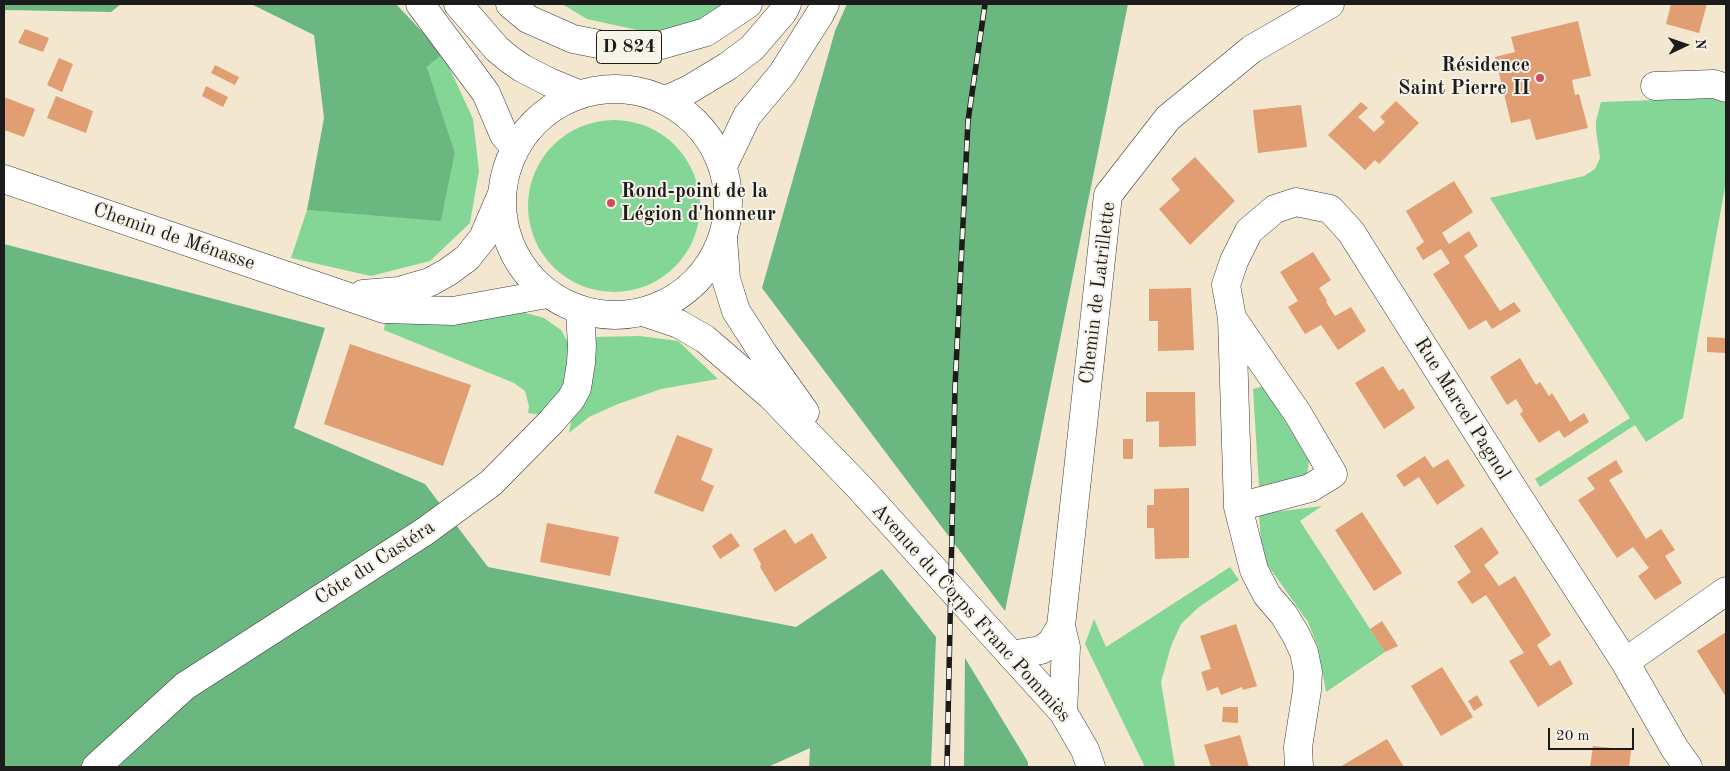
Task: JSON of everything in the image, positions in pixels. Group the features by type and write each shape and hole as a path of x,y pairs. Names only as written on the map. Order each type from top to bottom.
{"street":[{"path":"420,4 486,93 504,135 515,148"},
{"path":"458,4 497,49 509,59 522,68 578,94"},
{"name":"D 824","path":"510,4 528,19 573,39 619,48 661,44 706,32 748,4"},
{"path":"666,100 728,66 752,48 783,12 786,4"},
{"path":"723,166 747,116 782,74 825,4"},
{"name":"Chemin de Latrillette","path":"1063,712 1066,647 1061,626 1108,195 1168,118 1252,49 1330,4"},
{"path":"1655,86 1714,84 1726,88"},
{"path":"608,88 638,90 666,100 690,117 710,139 723,166 729,202 723,238 706,271 679,297 646,313 613,317 580,311 547,294 521,267 505,233 501,196 505,171 515,148 531,125 553,106 578,94 608,88"},
{"name":"Chemin de Ménasse","path":"4,179 384,309 453,311 547,294"},
{"name":"Chemin de Ménasse","path":"344,296 399,291 430,282 448,272 467,258 483,238 501,196"},
{"name":"Rue Marcel Pagnol","path":"1232,318 1298,414 1333,474 1310,488 1238,507 1232,318 1226,285 1234,261 1250,231 1275,209 1296,202 1330,209 1351,232 1517,496 1625,662 1678,761"},
{"name":"Avenue du Corps Franc Pommiès","path":"723,238 726,279 736,311 777,374 860,488"},
{"name":"Côte du Castéra","path":"96,767 185,686 424,532 491,483 571,399 576,388 581,363 580,311"},
{"name":"Avenue du Corps Franc Pommiès","path":"646,313 679,324 706,339 771,396 860,488 1063,712 1082,744 1091,767"},
{"path":"1238,507 1254,570 1267,595 1284,615 1304,652 1308,672 1298,747 1299,767"},
{"path":"1625,662 1726,592"},
{"name":"Chemin de Latrillette","path":"1011,655 1040,650 1051,644 1061,626"}],"green space":[{"path":"4,4 121,4 111,12 4,10"},
{"path":"251,4 396,4 443,54 427,67 455,153 441,221 307,210 324,118 314,35"},
{"path":"562,4 753,4 748,12 651,33 587,19"},
{"path":"847,4 1128,4 1005,611 762,288 835,31"},
{"path":"443,54 473,119 479,171 470,223 430,261 371,276 291,258 307,210 441,220 455,153 427,67"},
{"path":"1715,96 1726,99 1726,182 1683,418 1646,442 1635,425 1540,487 1535,479 1630,418 1490,198 1584,176 1595,169 1600,158 1596,121 1601,102 1687,99"},
{"path":"614,120 631,122 647,127 675,145 693,173 698,189 700,206 698,223 693,239 675,267 647,285 631,290 614,292 597,290 581,285 553,267 535,239 530,223 528,206 530,189 535,173 553,145 581,127 597,122"},
{"path":"4,244 325,328 294,428 425,484 488,567 796,627 882,569 936,637 931,767 809,767 810,748 768,767 4,767"},
{"path":"522,312 544,318 561,330 574,353 569,378 544,415 528,413 529,406 525,391 514,383 384,330 386,317"},
{"path":"640,336 678,341 718,379 661,389 618,404 589,417 569,433 595,337"},
{"path":"1264,386 1309,461 1307,475 1278,486 1259,486 1253,389"},
{"path":"1322,506 1300,521 1385,652 1326,692 1318,647 1308,622 1262,557 1259,514"},
{"path":"1230,567 1239,580 1199,607 1181,624 1171,646 1161,682 1175,767 1145,767 1085,644 1094,619 1106,647"},
{"path":"965,658 1028,762 1028,767 964,767"}],"building":[{"path":"1671,4 1707,4 1699,33 1666,24"},
{"name":"Résidence Saint Pierre II","path":"1578,21 1591,76 1572,80 1575,95 1579,94 1588,128 1536,140 1530,119 1511,123 1495,57 1515,52 1511,37"},
{"path":"25,29 49,38 43,52 18,43"},
{"path":"59,58 73,64 62,92 47,85"},
{"path":"215,65 239,77 235,85 211,73"},
{"path":"206,86 228,97 223,107 202,96"},
{"path":"56,96 93,111 86,133 47,118"},
{"path":"4,97 35,109 24,137 4,130"},
{"path":"1396,101 1419,123 1379,164 1375,160 1365,170 1328,135 1361,102 1368,108 1358,117 1374,132 1385,122 1380,117"},
{"path":"1301,105 1307,147 1258,153 1253,110"},
{"path":"1195,157 1235,201 1190,245 1159,209 1180,190 1171,179"},
{"path":"1454,181 1473,212 1442,233 1449,244 1469,231 1478,246 1464,256 1500,311 1514,302 1521,311 1492,329 1486,320 1469,330 1433,274 1450,263 1441,249 1423,260 1416,248 1424,242 1406,211"},
{"path":"1313,252 1331,280 1319,288 1335,316 1351,307 1366,331 1338,350 1321,325 1305,334 1288,307 1298,301 1280,272"},
{"path":"1191,288 1194,350 1158,351 1158,321 1149,321 1149,289"},
{"path":"1707,337 1726,338 1726,353 1707,352"},
{"path":"350,344 471,385 443,466 324,424"},
{"path":"1520,358 1536,385 1540,382 1549,396 1552,393 1570,422 1584,413 1589,422 1564,438 1559,430 1539,443 1520,414 1523,411 1516,399 1507,405 1490,377"},
{"path":"1383,366 1399,391 1403,388 1415,408 1384,429 1355,383"},
{"path":"1146,392 1195,392 1196,446 1159,447 1159,421 1146,422"},
{"path":"677,435 713,449 701,480 714,486 703,512 654,493"},
{"path":"1123,439 1133,439 1133,459 1123,459"},
{"path":"1425,456 1433,468 1448,459 1465,486 1437,505 1419,477 1404,487 1396,475"},
{"path":"1616,460 1623,472 1609,480 1646,539 1661,529 1675,550 1665,556 1682,583 1655,600 1638,576 1649,568 1633,547 1617,558 1578,500 1595,489 1587,478"},
{"path":"1189,488 1189,558 1155,559 1154,528 1147,528 1147,505 1154,505 1154,489"},
{"path":"1362,512 1402,573 1374,591 1335,530"},
{"path":"547,523 619,537 610,576 540,562"},
{"path":"1482,527 1499,553 1484,565 1499,586 1515,576 1551,635 1537,645 1550,666 1560,660 1573,684 1538,707 1509,661 1524,653 1486,595 1472,604 1457,582 1471,572 1454,546"},
{"path":"785,529 795,544 812,533 827,558 775,592 760,567 761,564 753,549"},
{"path":"731,533 740,546 720,559 712,546"},
{"path":"1382,621 1398,646 1385,652 1370,629"},
{"path":"1236,624 1257,686 1243,690 1242,687 1221,695 1218,687 1207,691 1201,672 1211,669 1200,636"},
{"path":"1726,632 1726,697 1697,651"},
{"path":"1442,667 1473,717 1441,736 1411,686"},
{"path":"1477,695 1483,705 1474,711 1468,701"},
{"path":"1223,707 1238,707 1238,723 1222,722"},
{"path":"1240,735 1249,767 1211,767 1204,745"},
{"path":"1387,739 1404,767 1340,767"},
{"path":"1593,746 1631,750 1629,767 1590,767"}],"railway":[{"path":"947,767 955,388 968,121 985,4"}],"place":[{"name":"Résidence Saint Pierre II","path":"1540,78"},
{"name":"Rond-point de la Légion d'honneur","path":"611,203"}]}
